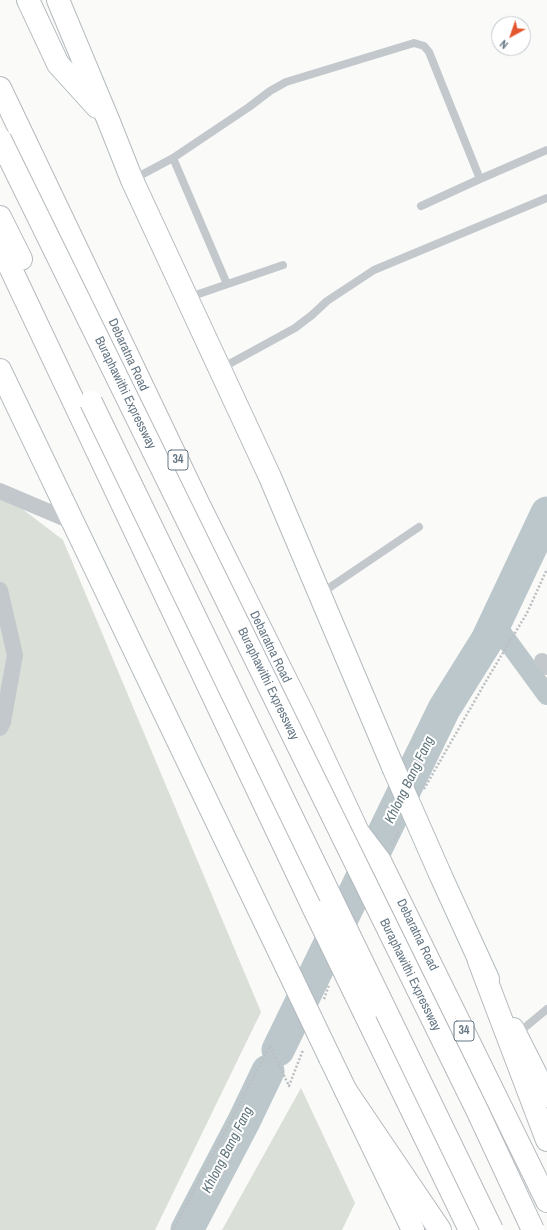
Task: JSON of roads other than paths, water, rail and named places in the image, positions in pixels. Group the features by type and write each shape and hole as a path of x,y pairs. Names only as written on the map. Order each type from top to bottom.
{"main road":[{"path":"28,0 58,64 109,122"},
{"path":"58,0 132,180 270,477 440,874 479,961 547,1096"},
{"name":"Debaratna Road","path":"0,88 199,505 304,714 358,832 380,861 547,1201"},
{"path":"0,97 39,219"},
{"name":"Buraphawithi Expressway","path":"0,139 474,1103 533,1230"},
{"path":"2,228 316,912 470,1230"},
{"path":"2,228 492,1230"},
{"path":"0,370 413,1230"},
{"path":"479,961 547,1140"},
{"path":"346,1091 440,1230"}],"street":[{"path":"0,491 73,522"},
{"path":"0,590 15,655 3,722 0,728"}],"lane":[{"path":"132,180 173,158 249,107 270,91 286,82 414,43 424,46 429,52 480,179"},
{"path":"421,206 547,150"},
{"path":"173,158 227,284"},
{"path":"220,369 295,328 327,301 374,270 547,198"},
{"path":"186,298 282,265"},
{"path":"320,594 419,527"},
{"path":"516,1034 547,1009"}],"waterway":[{"name":"Khlong Bang Fang","path":"278,1050 444,709 487,640 547,513"},
{"path":"495,624 547,695"},
{"name":"Khlong Bang Fang","path":"187,1230 244,1121 268,1071"}]}
